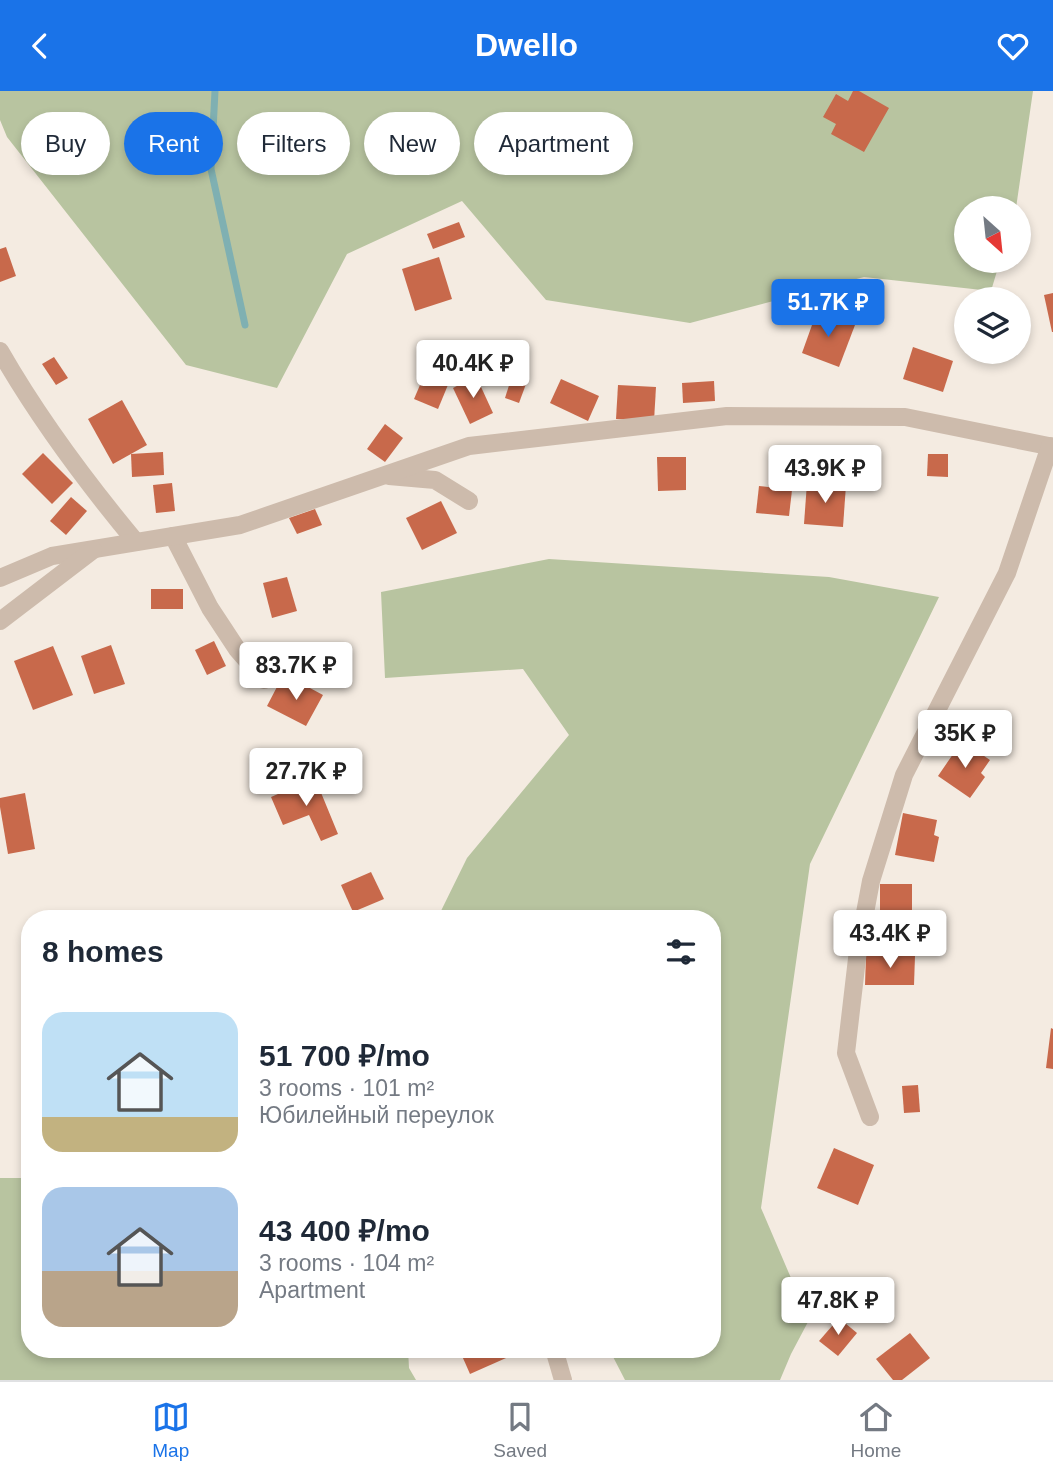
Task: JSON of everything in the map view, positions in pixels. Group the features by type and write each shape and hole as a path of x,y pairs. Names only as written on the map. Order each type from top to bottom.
{"street":[{"path":"0,351 19,384 90,486 136,542"},
{"path":"0,578 52,556 240,525 469,446 727,416 905,417 1052,446 1007,573 904,775 871,881 858,950 846,1052 870,1117"},
{"path":"382,476 435,480 469,501"},
{"path":"173,536 210,608 237,649 264,680"},
{"path":"0,621 96,548"},
{"path":"557,1358 563,1380"}],"green space":[{"path":"0,91 1033,91 1018,196 954,196 954,273 996,273 992,287 955,287 864,277 690,323 546,300 462,201 347,254 277,388 186,365 37,175 110,175 110,112 21,112 21,155 7,137 0,120"},
{"path":"549,559 829,577 939,597 810,864 761,1208 809,1320 780,1380 625,1380 614,1358 721,1358 721,910 441,910 467,858 569,735 523,669 385,678 381,592"},
{"path":"0,1178 21,1178 21,1358 408,1358 409,1368 416,1380 0,1380"}],"building":[{"path":"853,91 859,91 889,108 864,152 831,134 836,124 823,117 836,94 848,101"},
{"path":"459,222 465,237 433,249 427,234"},
{"path":"6,247 16,276 0,282 0,249"},
{"path":"439,257 452,299 415,311 402,269"},
{"path":"1053,293 1053,332 1052,332 1044,295"},
{"path":"817,311 855,325 839,367 802,353"},
{"path":"913,347 953,361 943,392 903,379"},
{"path":"54,357 68,378 56,385 42,364"},
{"path":"426,371 450,380 438,409 414,399"},
{"path":"476,376 493,413 470,424 453,388"},
{"path":"511,379 526,384 519,403 505,398"},
{"path":"561,379 599,396 588,421 550,403"},
{"path":"714,381 715,401 683,403 682,383"},
{"path":"618,385 656,387 654,421 616,419"},
{"path":"122,400 147,445 113,464 88,419"},
{"path":"385,424 403,438 385,462 367,449"},
{"path":"163,452 164,475 132,477 131,454"},
{"path":"43,453 73,483 52,504 22,474"},
{"path":"928,454 948,454 948,477 927,476"},
{"path":"657,457 686,457 686,490 658,491"},
{"path":"172,483 175,511 156,513 153,485"},
{"path":"807,483 846,485 843,527 804,524"},
{"path":"759,486 792,490 789,516 756,513"},
{"path":"71,497 87,511 66,535 50,521"},
{"path":"441,501 457,533 422,550 406,518"},
{"path":"315,509 322,525 297,534 289,518"},
{"path":"287,577 297,611 272,618 263,583"},
{"path":"151,589 183,589 183,609 151,609"},
{"path":"214,641 226,666 207,675 195,650"},
{"path":"111,645 125,684 94,694 81,656"},
{"path":"53,646 73,695 33,710 14,661"},
{"path":"295,680 323,695 306,726 267,706 279,683 290,689"},
{"path":"962,741 990,760 981,773 985,777 970,798 938,776"},
{"path":"315,778 338,834 321,841 309,815 283,825 271,797"},
{"path":"25,793 35,849 8,854 0,798"},
{"path":"903,813 937,820 934,835 939,837 934,862 895,855"},
{"path":"371,872 384,899 352,910 341,885"},
{"path":"880,884 912,884 912,913 880,913"},
{"path":"866,955 915,956 914,985 865,985"},
{"path":"1051,1028 1053,1029 1053,1069 1046,1068"},
{"path":"918,1085 920,1112 904,1113 902,1086"},
{"path":"834,1148 874,1165 858,1205 817,1188"},
{"path":"839,1318 857,1333 838,1356 819,1341"},
{"path":"910,1333 930,1358 902,1380 893,1380 876,1359"},
{"path":"463,1358 506,1358 470,1374"}],"waterway":[{"path":"215,91 211,169 245,325"}]}
